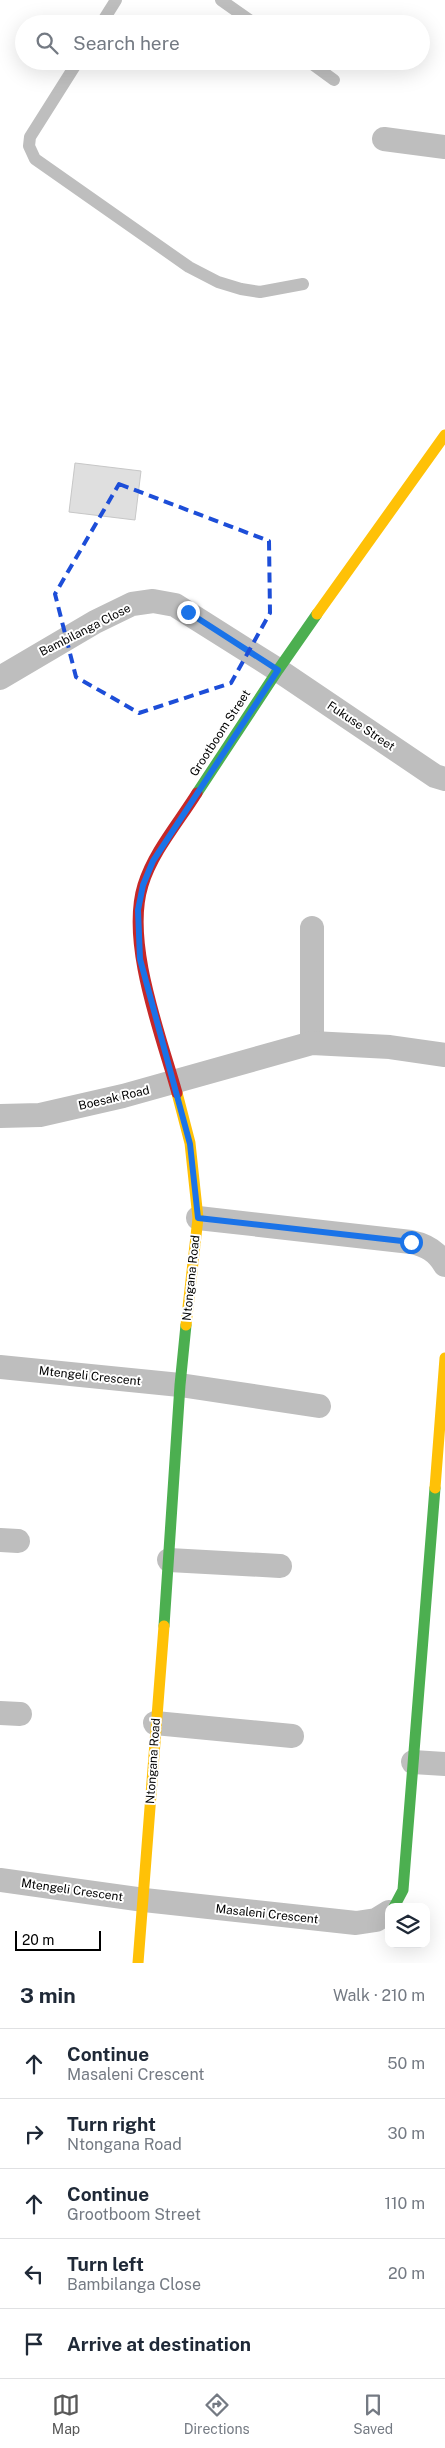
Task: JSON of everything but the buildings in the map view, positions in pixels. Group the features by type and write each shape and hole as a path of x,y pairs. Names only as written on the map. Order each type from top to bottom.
{"street":[{"path":"384,139 445,147"},
{"name":"Grootboom Street","path":"174,1083 140,959 138,910 143,885 153,861 278,670 445,435"},
{"name":"Bambilanga Close","path":"0,678 95,622 132,604 153,601 175,605 188,612 278,670"},
{"name":"Fukuse Street","path":"278,670 442,772"},
{"path":"312,928 312,1043"},
{"name":"Boesak Road","path":"0,1116 40,1115 174,1083 312,1043 390,1047 445,1055"},
{"name":"Ntongana Road","path":"138,1963 169,1560 180,1386 198,1218 190,1144 174,1083"},
{"path":"198,1218 411,1242 433,1250 445,1265"},
{"path":"396,1903 403,1890 413,1762 436,1591 445,1358"},
{"name":"Mtengeli Crescent","path":"0,1367 180,1386"},
{"path":"180,1386 319,1406"},
{"path":"169,1560 280,1566"},
{"path":"156,1723 292,1736"},
{"path":"413,1762 445,1764"},
{"name":"Mtengeli Crescent","path":"0,1880 144,1900"},
{"name":"Masaleni Crescent","path":"144,1900 356,1923 376,1920 385,1914"}],"lane":[{"path":"107,15 116,0"},
{"path":"221,0 242,15"},
{"path":"72,70 30,137 28,146 35,159 189,267 218,282 260,292 303,284"},
{"path":"320,70 334,80"}],"highlighted area":[{"path":"119,484 269,541 270,613 231,683 139,713 76,677 55,594"}],"traffic: fast":[{"path":"197,793 317,614"},
{"path":"164,1626 180,1385 186,1325"},
{"path":"396,1903 403,1890 435,1488"}],"traffic: slow":[{"path":"317,614 445,435"},
{"path":"177,1093 190,1143 198,1218 186,1325"},
{"path":"435,1488 445,1358"},
{"path":"138,1963 164,1626"}],"traffic: jam":[{"path":"177,1093 147,989 138,934 139,908 143,885 153,861 197,793"}],"route":[{"path":"188,612 278,670 153,861 143,885 138,910 140,959 190,1144 198,1218 411,1242"}]}
